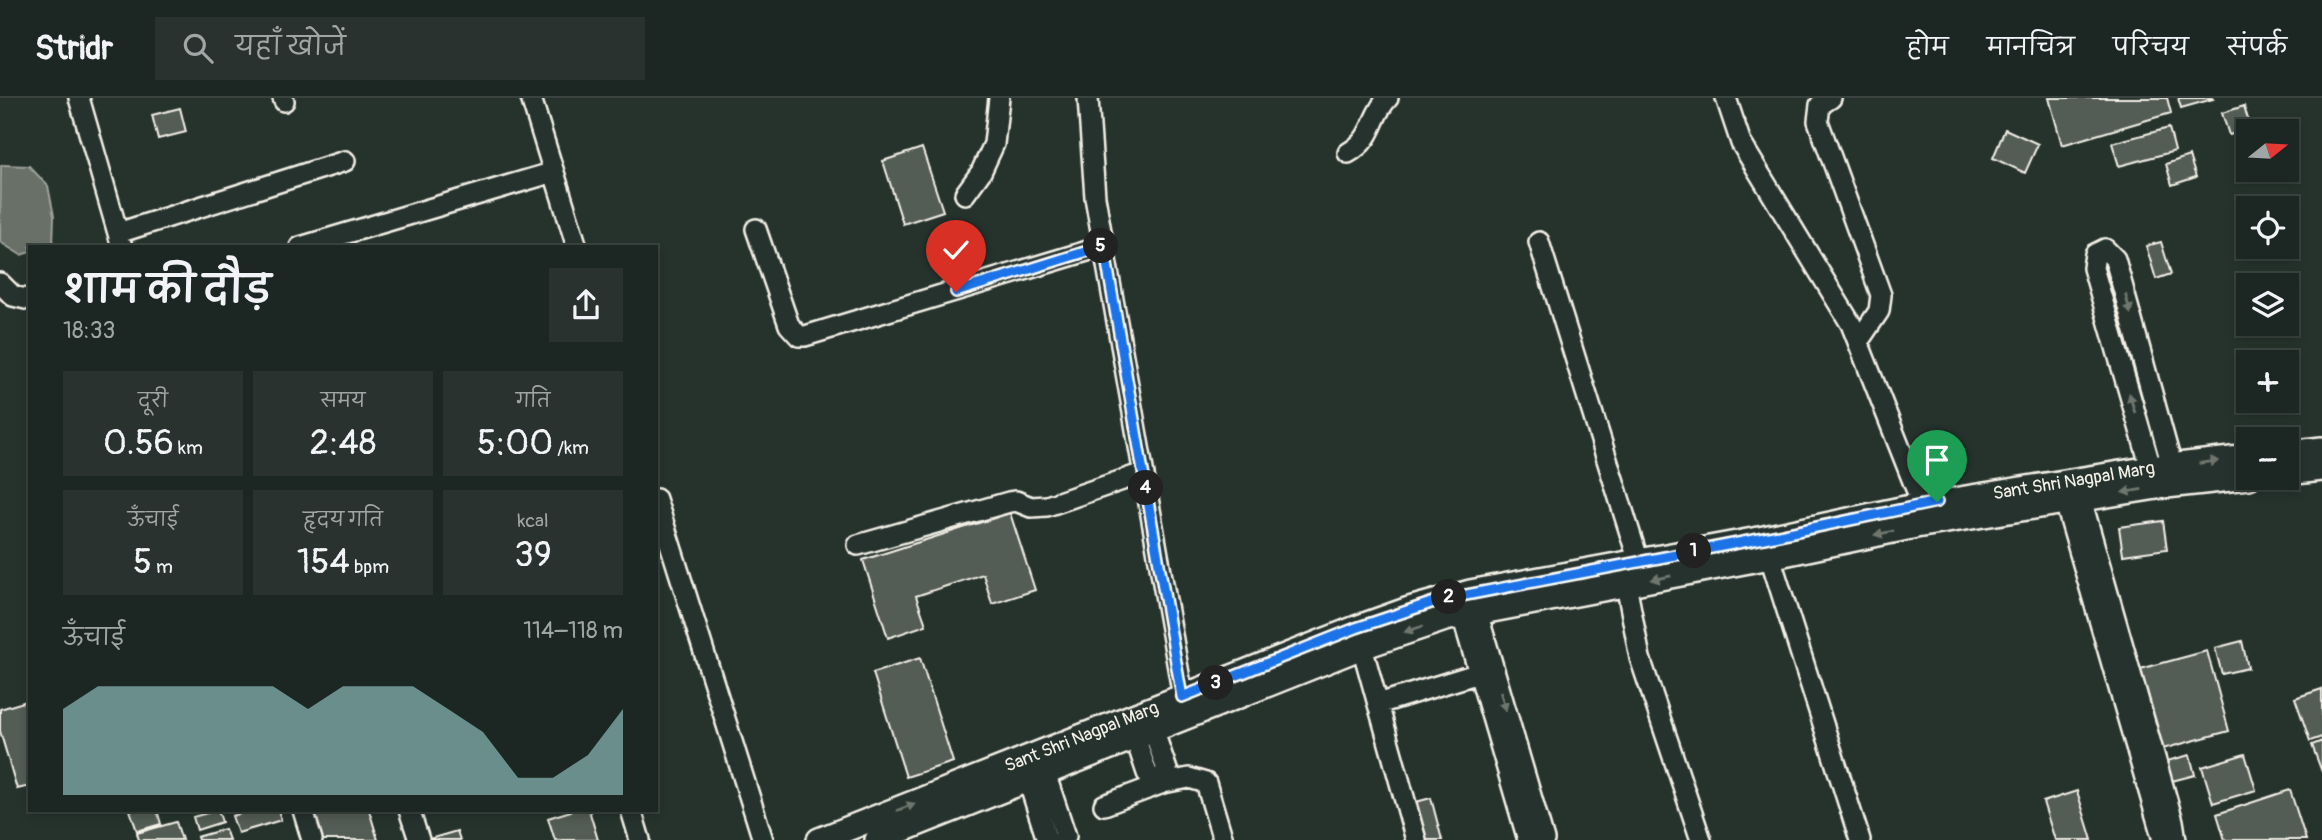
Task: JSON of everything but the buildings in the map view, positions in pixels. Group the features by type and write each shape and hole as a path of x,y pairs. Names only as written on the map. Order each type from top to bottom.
{"main road":[{"path":"2299,452 2322,449"},
{"name":"Sant Shri Nagpal Marg","path":"877,840 1144,733 1184,707 1409,609 1471,592 1639,562 1923,505 2162,467 2236,458"},
{"path":"2299,472 2322,469"},
{"name":"Sant Shri Nagpal Marg","path":"819,840 1184,707 1415,628 1469,613 1770,557 1916,526 2236,479"}],"street":[{"path":"79,98 120,240 345,161"},
{"path":"531,98 576,245"},
{"path":"965,194 989,158 994,144 999,98"},
{"path":"1088,98 1096,197 1184,707"},
{"path":"1348,153 1357,148 1368,135 1387,98"},
{"path":"1726,98 1741,143 1851,324 1923,505"},
{"path":"1831,98 1818,108 1818,121 1881,295 1879,311 1858,342"},
{"path":"307,245 554,172"},
{"path":"757,229 789,324 799,335 805,337 1104,246"},
{"path":"1539,242 1639,562"},
{"path":"2105,249 2115,259 2162,467 2093,268 2095,254 2105,249"},
{"path":"0,284 13,296 28,300"},
{"path":"858,545 1009,502 1017,501 1031,507 1047,506 1143,473"},
{"path":"2073,501 2163,840"},
{"path":"2073,501 2173,821 2176,840"},
{"path":"658,505 763,840"},
{"path":"1770,557 1860,840"},
{"path":"1626,584 1640,658 1701,840"},
{"path":"1469,613 1528,840"},
{"path":"1362,647 1416,840"},
{"path":"1378,704 1486,671"},
{"path":"1486,671 1544,840"},
{"path":"1144,733 1166,764 1163,780"},
{"path":"1036,776 1047,840"},
{"path":"1036,776 1066,836 1063,840"},
{"path":"1104,805 1163,780 1189,778 1206,783 1223,840"},
{"path":"304,812 312,840"},
{"path":"410,812 419,840"},
{"path":"632,812 640,840"}],"shaded area":[{"path":"1,165 29,166 48,186 54,216 53,245 28,245 28,253 21,255 0,242"}],"route":[{"path":"956,292 1104,246 1182,697 1356,628 1440,600 1937,502"}]}
